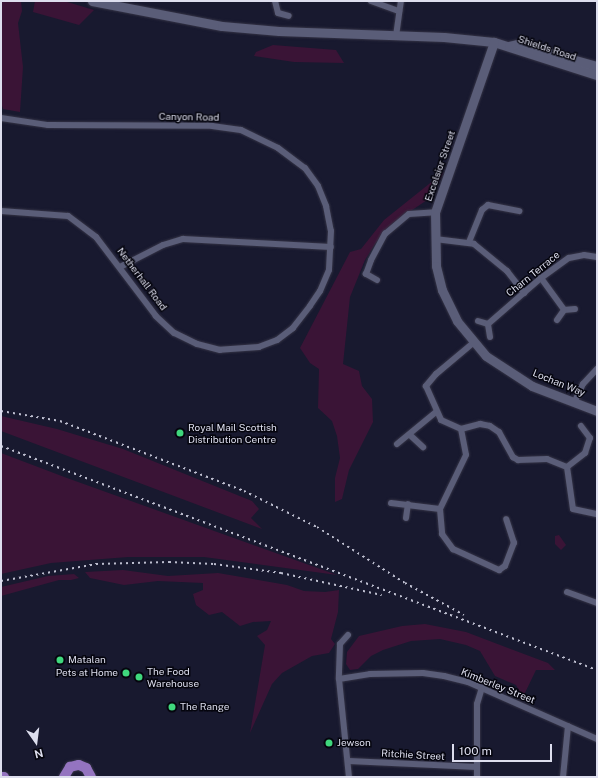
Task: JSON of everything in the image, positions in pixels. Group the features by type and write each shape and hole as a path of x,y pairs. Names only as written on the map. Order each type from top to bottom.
{"main road":[{"path":"92,1 222,26 396,36 444,37 494,42 508,46"},
{"name":"Excelsior Street","path":"435,212 494,42"},
{"name":"Shields Road","path":"508,46 518,44 597,66"},
{"name":"Shields Road","path":"508,46 517,51 597,75"},
{"name":"Lochan Way","path":"435,212 436,266 442,290 457,321 472,342 501,368 532,386 575,401 597,411"},
{"path":"54,777 64,776 70,767 78,765 86,768 91,777"}],"street":[{"path":"275,1 278,13 289,16"},
{"path":"371,1 399,11"},
{"path":"396,36 401,1"},
{"name":"Canyon Road","path":"1,118 48,125 212,126 241,130 278,148 305,168 318,186 326,206 331,247 329,270"},
{"path":"469,242 482,210 488,205 519,211"},
{"name":"Netherhall Road","path":"1,211 68,216 96,237 156,316 174,333 197,344 220,350 240,350 259,347 277,340 293,328 320,291 329,270"},
{"name":"Excelsior Street","path":"377,280 366,274 371,260 386,234 409,214 435,212"},
{"path":"120,267 163,245 183,239 331,247"},
{"path":"435,239 469,242 507,271 524,293"},
{"name":"Charn Terrace","path":"488,324 541,278 569,258 584,255 597,257"},
{"path":"541,278 564,310"},
{"path":"564,310 575,310"},
{"path":"558,320 564,310"},
{"path":"478,321 488,324 490,337"},
{"path":"472,342 436,374 426,386 436,412 441,420 461,429 480,424 490,426 499,432 513,456 518,460 547,459 566,467"},
{"path":"575,401 583,384 597,369"},
{"path":"397,444 410,435 436,412"},
{"path":"581,426 590,438"},
{"path":"461,429 466,455 440,509 442,534 453,549 499,570 505,566 514,543 506,519"},
{"path":"410,435 423,447"},
{"path":"590,438 597,436"},
{"path":"566,467 585,453 590,438"},
{"path":"566,467 573,509 597,514"},
{"path":"391,503 440,509"},
{"path":"406,518 408,504"},
{"path":"568,592 597,603"},
{"path":"348,635 340,644 339,679 349,761 349,777"},
{"name":"Kimberley Street","path":"339,679 370,674 423,673 444,676 482,688 597,739"},
{"path":"477,777 477,704 482,688"},
{"path":"563,777 568,726"},
{"name":"Ritchie Street","path":"349,761 477,767"}],"shaded area":[{"path":"1,1 21,1 22,11 18,23 23,67 20,112 3,109 1,102"},
{"path":"35,1 64,1 94,10 79,25 33,12"},
{"path":"273,45 336,50 344,63 294,62 254,56 256,52"},
{"path":"444,172 430,198 393,223 375,244 365,260 350,297 343,364 359,371 362,386 372,399 373,422 349,470 342,499 335,502 335,478 340,458 337,436 332,421 318,408 319,369 310,363 300,348 350,252 361,249 384,220"},
{"path":"1,416 57,429 123,449 252,501 259,509 251,518 262,529 1,431"},
{"path":"1,453 337,575 204,557 128,557 51,563 1,574"},
{"path":"559,535 566,545 561,550 555,544 555,536"},
{"path":"123,570 168,576 218,573 287,585 304,591 325,592 339,590 338,612 331,639 335,644 329,653 312,656 282,673 272,684 250,733 265,645 257,636 267,630 271,621 253,622 240,626 222,612 209,615 196,605 193,594 203,590 203,583 158,581 124,585 90,578 85,572"},
{"path":"74,574 79,578 59,580 1,596 1,587 48,576"},
{"path":"425,624 466,632 548,663 555,670 536,670 523,697 516,685 495,676 480,651 466,645 440,639 411,641 383,650 371,656 358,669 350,670 346,664 347,652 359,636 402,626"}],"railway":[{"path":"1,411 60,421 244,491 317,527 405,583 464,615"},
{"path":"1,446 597,670"},
{"path":"1,581 96,564 169,562 214,564 281,573 382,595"}],"place":[{"name":"Royal Mail Scottish Distribution Centre","path":"180,433"},
{"name":"Matalan","path":"60,660"},
{"name":"Pets at Home","path":"126,673"},
{"name":"The Food Warehouse","path":"139,677"},
{"name":"The Range","path":"172,707"},
{"name":"Jewson","path":"329,743"}]}
